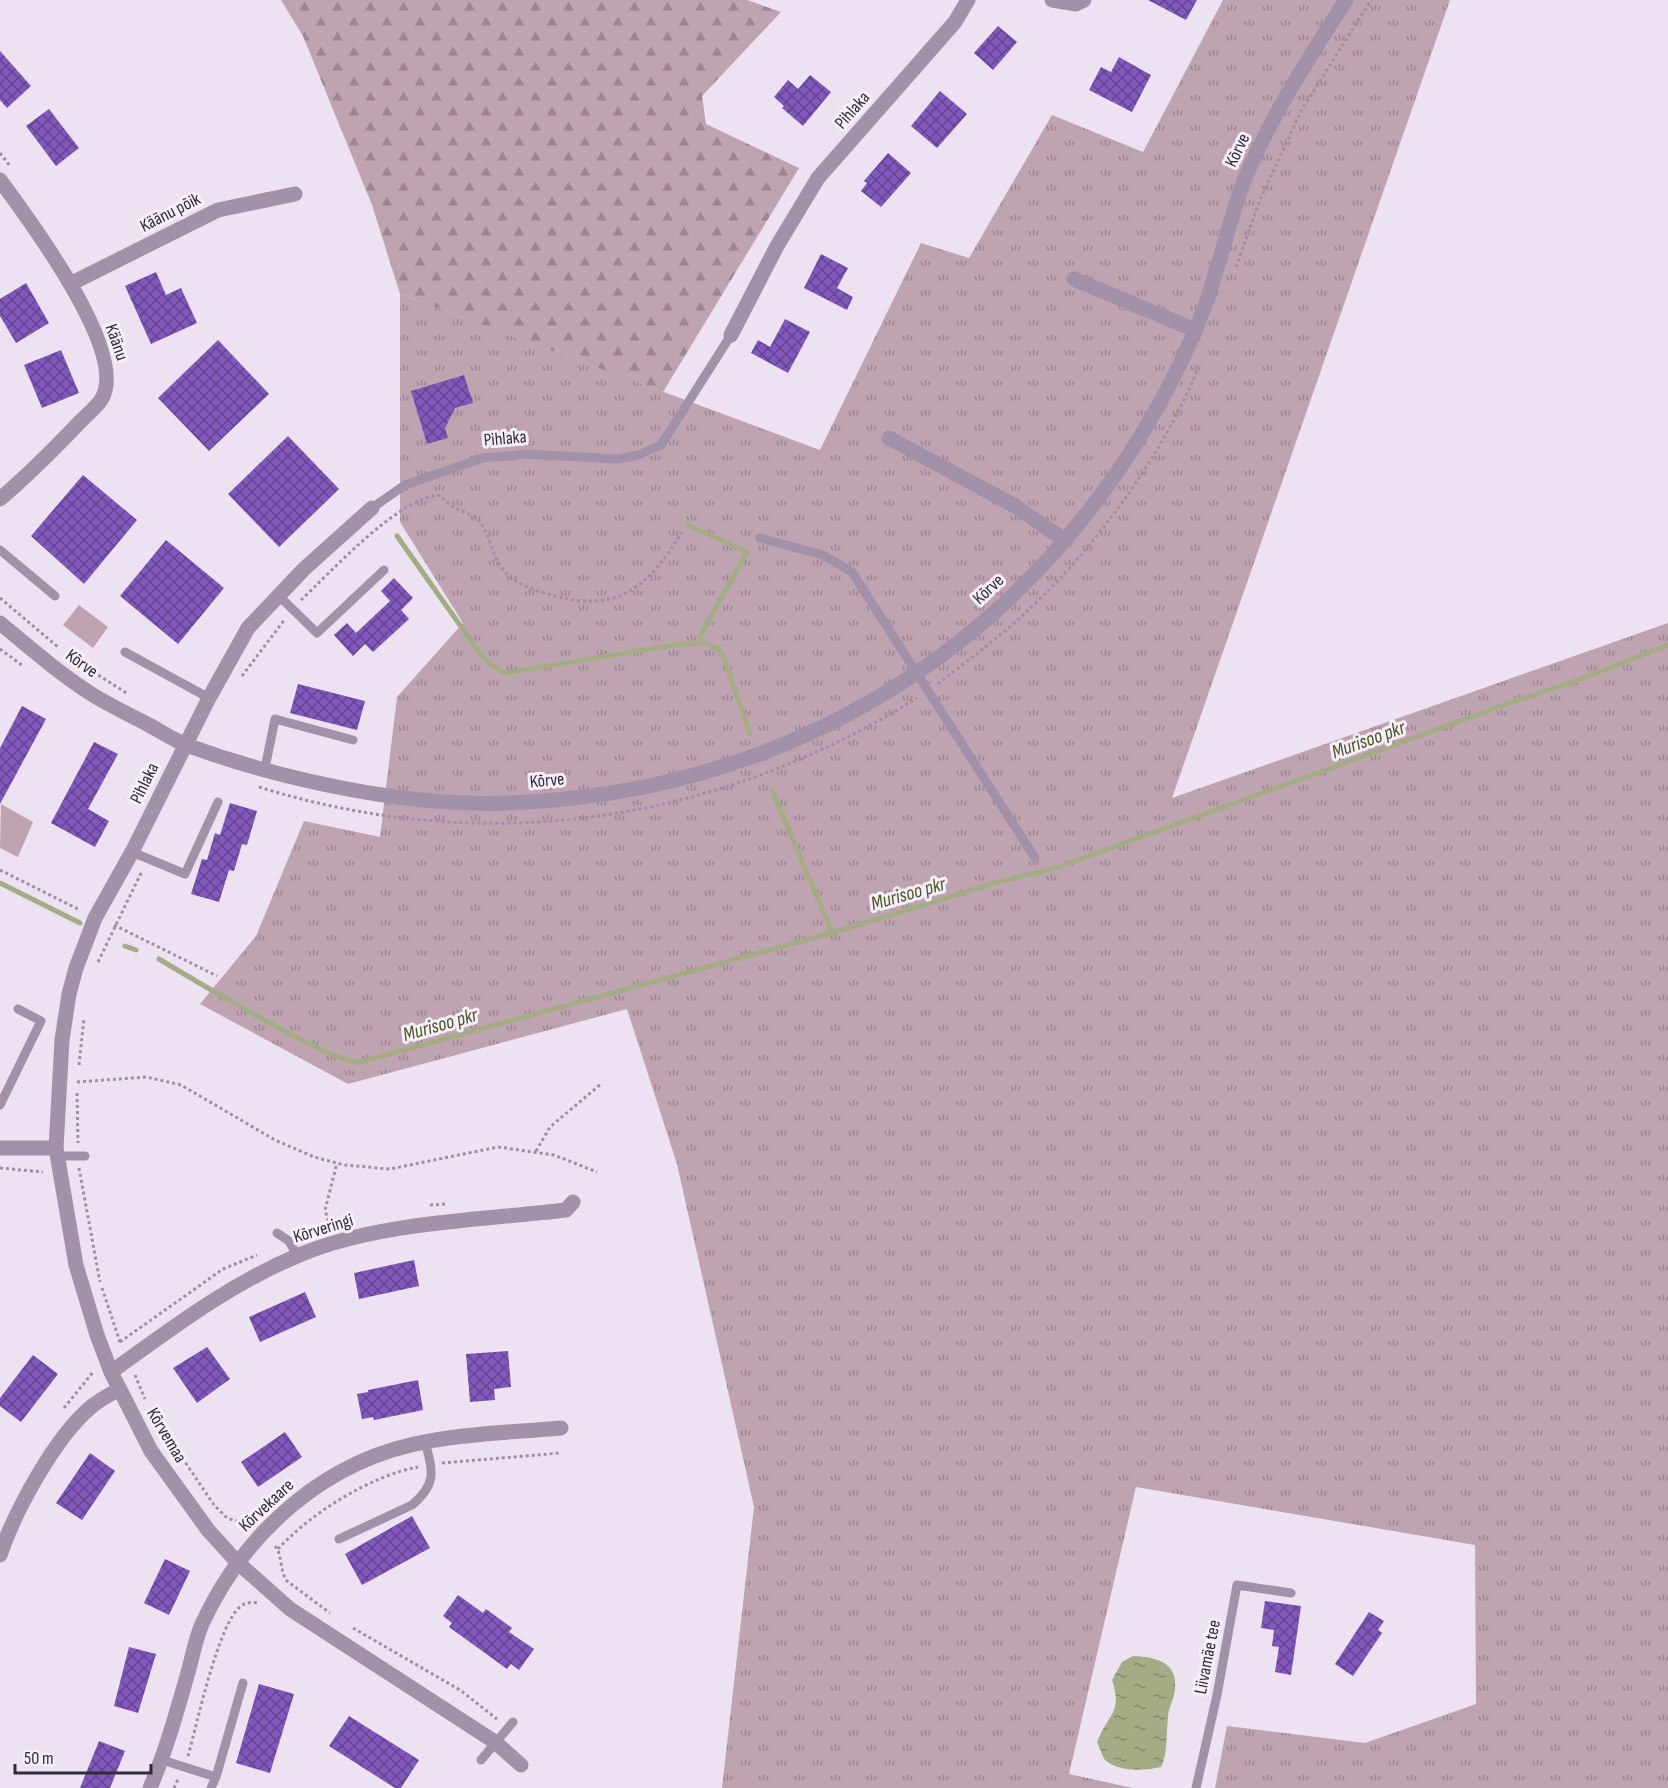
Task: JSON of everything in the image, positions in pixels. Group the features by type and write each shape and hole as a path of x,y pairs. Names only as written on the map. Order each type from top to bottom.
{"street":[{"name":"Pihlaka","path":"731,335 777,246 818,178 955,22 968,0"},
{"path":"1052,0 1076,4 1084,0"},
{"name":"Kõrve","path":"0,623 93,696 185,745 314,781 435,801 506,803 602,795 670,782 743,761 808,736 865,707 917,675 993,612 1066,541 1110,483 1160,403 1195,330 1244,181 1271,123 1346,0"},
{"name":"Käänu","path":"0,180 36,228 70,284 100,344 108,374 102,399 35,469 0,499"},
{"name":"Käänu põik","path":"70,284 218,210 295,194"},
{"path":"1074,279 1195,330"},
{"path":"889,438 977,484 1066,541"},
{"name":"Pihlaka","path":"76,968 95,918 132,852 209,698 248,628 372,508"},
{"name":"Kõrvemaa","path":"76,968 62,1040 56,1152 76,1265 97,1335 118,1390 151,1451 207,1530 237,1562 290,1609 495,1742 521,1765"},
{"path":"0,1148 56,1152"},
{"name":"Kõrveringi","path":"111,1371 184,1317 297,1255 365,1235 566,1210 573,1202"},
{"path":"0,1555 31,1487 70,1429 91,1407 118,1390"},
{"name":"Kõrvekaare","path":"150,1788 162,1760 202,1625 237,1562 261,1533 292,1504 325,1480 358,1462 425,1442 561,1428"}],"lane":[{"name":"Pihlaka","path":"372,508 405,485 483,458 526,454 617,459 639,455 661,445 731,335"},
{"path":"760,538 822,555 852,572 1035,858"},
{"path":"0,550 55,596"},
{"path":"279,596 294,608 317,633 384,570"},
{"path":"125,652 209,698"},
{"path":"265,768 275,719 353,740"},
{"path":"132,852 185,874 218,802"},
{"path":"0,1105 41,1021 18,1009"},
{"path":"56,1152 82,1156"},
{"path":"277,1233 289,1241 297,1255"},
{"path":"339,1539 412,1505 422,1496 431,1481 431,1464 425,1442"},
{"name":"Liivamäe tee","path":"1196,1788 1217,1695 1237,1584 1291,1593"},
{"path":"211,1788 243,1683"},
{"path":"481,1760 511,1725"},
{"path":"162,1760 216,1777"}],"path":[{"path":"1235,270 1260,200 1291,131 1336,53 1371,0"},
{"path":"0,153 12,169"},
{"path":"255,786 370,814 443,823 498,825 562,821 634,812 712,791 772,771 828,747 891,714 929,690 1014,623 1070,567 1151,458 1200,363"},
{"path":"240,679 273,632 294,608 383,524 411,504 428,496 439,495 449,504 478,520 497,562 509,576 544,593 590,601 609,600 642,585 657,570 682,532"},
{"path":"0,598 58,648"},
{"path":"0,649 28,669"},
{"path":"67,655 129,695"},
{"path":"97,963 148,860"},
{"path":"85,1008 77,1082 82,1156 80,1178 100,1281 115,1329 149,1409 204,1491 227,1518 254,1526 278,1549 282,1575 287,1581 338,1619"},
{"path":"77,1082 146,1077 181,1085 275,1140 314,1157 337,1163 390,1169 498,1147 536,1151 597,1172"},
{"path":"536,1151 550,1127 601,1084"},
{"path":"330,1227 325,1210 337,1163"},
{"path":"0,1168 80,1178"},
{"path":"97,1335 115,1329"},
{"path":"63,1409 94,1370 91,1361"},
{"path":"278,1549 298,1527 338,1502 400,1470 431,1464 560,1453"},
{"path":"174,1788 183,1767 223,1633 231,1618 244,1604 266,1604 287,1581"},
{"path":"347,1624 460,1690 511,1725"}],"green space":[{"path":"281,0 747,0 781,12 702,96 706,124 799,168 663,392 400,294 372,205 303,36"},
{"path":"1223,0 1450,0 1172,798 1668,623 1668,1788 1215,1788 1227,1726 1365,1743 1476,1704 1475,1545 1136,1487 1069,1774 1133,1788 722,1788 754,1507 677,1164 627,1009 348,1084 200,1004 256,936 304,821 380,837 397,697 463,623 400,522 400,294 820,450 921,243 969,258 1052,115 1143,152"},
{"path":"79,605 108,627 93,648 63,625"},
{"path":"1,804 33,822 18,857 0,848"}],"water":[{"path":"1133,1656 1151,1658 1166,1664 1174,1676 1174,1695 1169,1712 1166,1750 1161,1767 1140,1770 1117,1767 1105,1760 1097,1742 1115,1707 1112,1680 1122,1662"}],"building":[{"path":"1148,0 1197,0 1186,20"},
{"path":"998,26 1017,42 993,70 974,53"},
{"path":"0,51 31,86 7,108 0,100"},
{"path":"1119,57 1151,75 1132,112 1089,90 1101,67 1111,72"},
{"path":"810,75 831,92 803,126 782,108 784,106 774,97 788,80 798,89"},
{"path":"940,91 967,114 937,148 911,126"},
{"path":"49,109 79,148 56,166 26,126"},
{"path":"888,153 911,173 881,207 861,191 867,183 864,181"},
{"path":"821,254 848,268 837,288 853,297 847,310 804,288"},
{"path":"156,272 166,295 181,288 197,323 151,344 125,286"},
{"path":"26,283 49,323 16,343 0,316 0,299"},
{"path":"785,319 810,332 788,373 751,353 758,340 770,347"},
{"path":"218,340 269,394 209,451 158,398"},
{"path":"61,350 79,393 42,408 24,365"},
{"path":"464,375 473,403 455,408 445,428 448,438 427,444 411,391"},
{"path":"288,436 339,489 279,547 228,494"},
{"path":"83,475 137,520 84,584 31,536"},
{"path":"166,540 224,588 178,644 120,596"},
{"path":"394,578 413,598 401,610 409,619 373,652 365,644 353,656 334,635 347,623 356,633 390,601 381,591"},
{"path":"298,684 365,701 357,730 290,713"},
{"path":"22,706 46,719 0,804 0,748"},
{"path":"94,742 118,754 88,809 109,821 95,847 51,823"},
{"path":"230,803 257,811 247,845 242,844 234,871 229,870 219,902 191,894 202,859 207,860 215,833 220,835"},
{"path":"414,1260 419,1286 359,1299 354,1273"},
{"path":"305,1292 316,1317 260,1342 249,1317"},
{"path":"207,1347 230,1379 197,1403 173,1368"},
{"path":"508,1351 511,1387 494,1389 495,1400 470,1402 466,1354"},
{"path":"33,1355 58,1374 21,1422 0,1406 0,1398"},
{"path":"418,1380 423,1410 374,1420 373,1417 362,1419 357,1394"},
{"path":"285,1432 302,1457 258,1487 241,1462"},
{"path":"90,1453 115,1471 82,1520 56,1503"},
{"path":"412,1516 430,1548 362,1585 345,1554"},
{"path":"165,1559 190,1571 169,1615 144,1603"},
{"path":"458,1595 483,1613 486,1609 512,1628 509,1632 534,1649 519,1670 511,1664 507,1669 449,1627 452,1623 443,1616"},
{"path":"1265,1601 1301,1606 1291,1675 1275,1672 1279,1647 1272,1646 1274,1630 1261,1628"},
{"path":"1369,1612 1384,1621 1378,1630 1382,1633 1353,1676 1335,1664"},
{"path":"129,1647 156,1654 138,1713 114,1706"},
{"path":"259,1684 294,1694 270,1773 236,1763"},
{"path":"349,1716 419,1760 401,1788 395,1788 329,1746"},
{"path":"99,1741 125,1751 110,1788 80,1788"}],"waterway":[{"path":"687,525 747,552 700,636 701,643"},
{"path":"397,536 479,652 490,664 505,673 674,645 705,643 718,649 724,658 750,734"},
{"name":"Murisoo pkr","path":"159,959 244,1009 319,1049 335,1056 360,1062 835,932 1001,881 1053,869 1570,683 1668,645"},
{"path":"772,790 832,932"},
{"name":"Murisoo pkr","path":"0,883 80,923"},
{"name":"Murisoo pkr","path":"125,946 136,950"}]}
